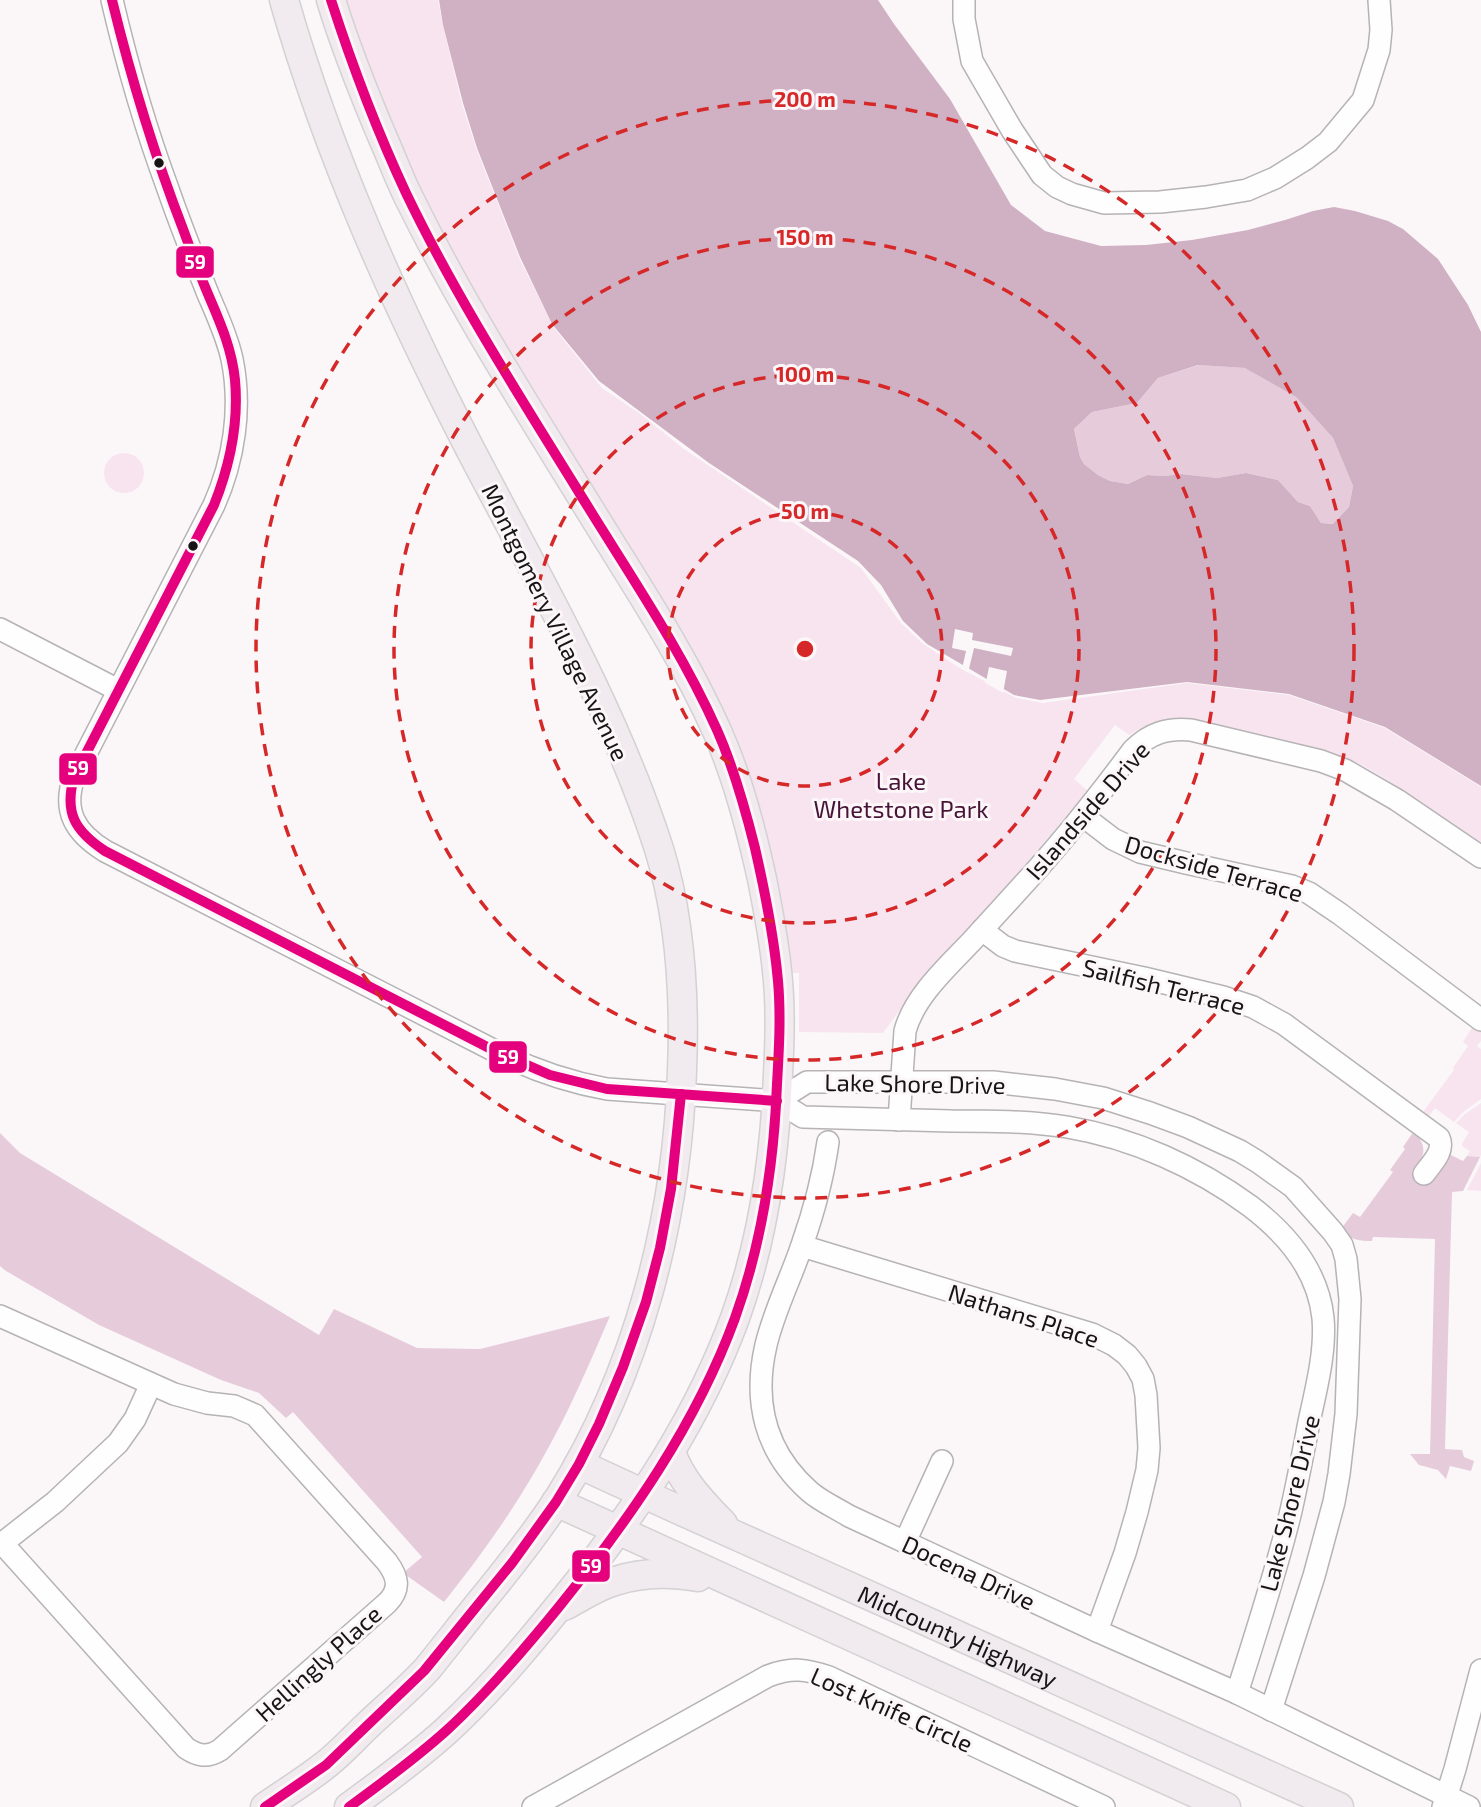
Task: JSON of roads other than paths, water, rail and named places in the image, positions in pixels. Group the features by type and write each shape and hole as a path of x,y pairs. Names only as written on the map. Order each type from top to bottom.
{"main road":[{"name":"Montgomery Village Avenue","path":"265,1807 326,1765 425,1671 513,1563 579,1464 618,1378 646,1302 660,1248 671,1189 681,1094 683,1037 682,988 672,900 644,807 593,684 460,429 388,280 358,212 324,123 284,0"},
{"path":"331,0 360,84 410,200 479,328 662,628 718,732 743,802 769,911 781,1026 768,1187 755,1251 735,1317 715,1365 671,1452 619,1531 527,1646 481,1697 444,1733 349,1807"},
{"path":"671,1452 690,1489 732,1534"},
{"name":"Midcounty Highway","path":"579,1464 1339,1807"},
{"name":"Midcounty Highway","path":"556,1502 1226,1807"},
{"path":"555,1611 613,1581 645,1574 676,1573 728,1581"}],"street":[{"path":"113,0 124,53 147,130 188,244 227,340 234,372 235,419 232,447 214,505 77,769 71,786 70,803 79,831 105,851 526,1067 556,1078 607,1089 777,1101"},
{"path":"964,0 964,19 972,61 1042,175 1057,187 1072,194 1104,202 1160,202 1247,190 1275,178 1328,142 1363,100 1379,50 1379,0"},
{"path":"0,629 118,690"},
{"name":"Islandside Drive","path":"900,1120 903,1045 908,1020 917,1003 1083,816 1133,750 1142,741 1162,731 1181,729 1202,732 1345,770 1397,800 1481,857"},
{"name":"Dockside Terrace","path":"1083,816 1113,839 1140,852 1292,886 1309,893 1481,1020"},
{"name":"Sailfish Terrace","path":"982,930 1003,946 1015,951 1223,997 1253,1007 1274,1018 1439,1138 1441,1147 1424,1174"},
{"name":"Lake Shore Drive","path":"1237,1693 1288,1521 1320,1366 1323,1341 1322,1310 1314,1282 1293,1244 1238,1197 1185,1165 1131,1144 1069,1127 1037,1123 803,1117 777,1101 807,1082 901,1081 993,1082 1055,1089 1115,1102 1161,1116 1240,1151 1293,1187 1334,1231 1342,1245 1348,1273 1350,1322 1346,1414 1339,1474 1314,1576 1271,1710"},
{"name":"Docena Drive","path":"828,1142 821,1186 802,1246 775,1316 766,1346 762,1377 762,1412 771,1441 787,1469 811,1493 849,1516 1237,1693 1445,1802 1469,1807"},
{"name":"Nathans Place","path":"802,1246 1091,1334 1114,1345 1136,1366 1143,1379 1146,1395 1149,1448 1147,1470 1131,1533 1097,1631"},
{"name":"Hellingly Place","path":"0,1316 151,1384 190,1399 234,1406 255,1415 394,1571 398,1586 392,1598 220,1750 213,1755 204,1756 194,1754 186,1748 2,1544"},
{"path":"2,1544 55,1502 118,1443 135,1419 151,1384"},
{"path":"905,1542 942,1461"},
{"name":"Lost Knife Circle","path":"533,1807 768,1676 798,1669 829,1677 1104,1807"},
{"path":"1445,1802 1481,1670"}],"park label":[{"name":"Lake Whetstone Park","path":"901,794"}]}
